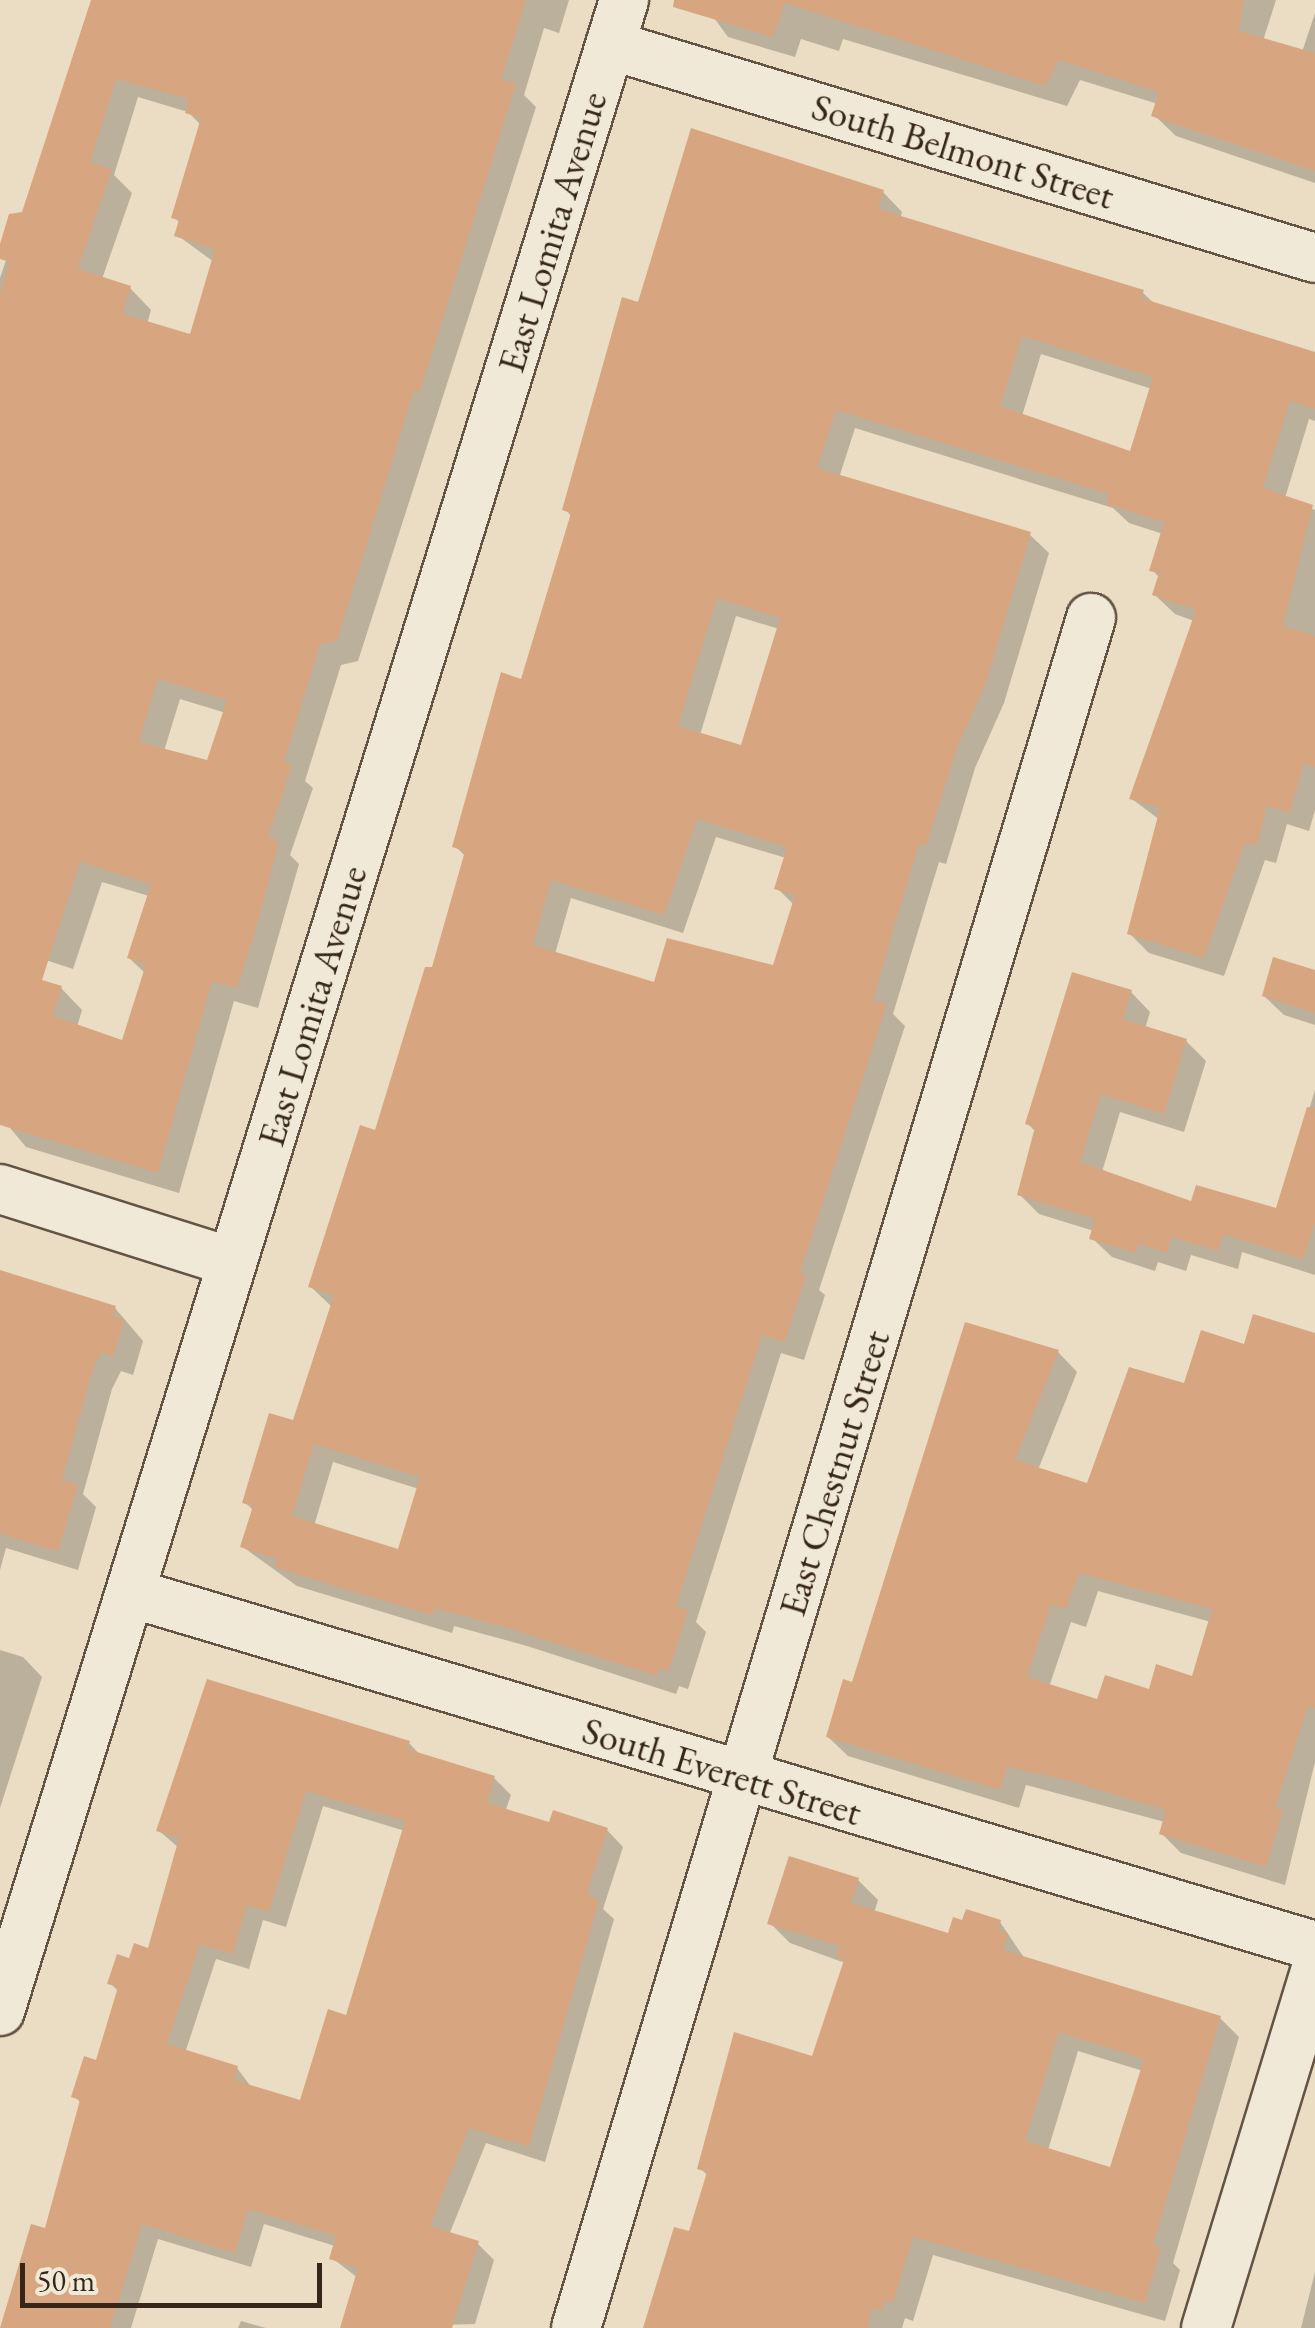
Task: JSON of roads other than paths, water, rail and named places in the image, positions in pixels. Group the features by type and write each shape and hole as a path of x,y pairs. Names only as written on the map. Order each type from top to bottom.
{"street":[{"name":"East Lomita Avenue","path":"0,2011 624,0"},
{"name":"South Belmont Street","path":"610,45 1315,258"},
{"name":"East Chestnut Street","path":"576,2328 1091,618"},
{"path":"0,1189 232,1262"},
{"name":"South Everett Street","path":"131,1593 1315,1946"},
{"path":"1206,2328 1315,1972"}]}
